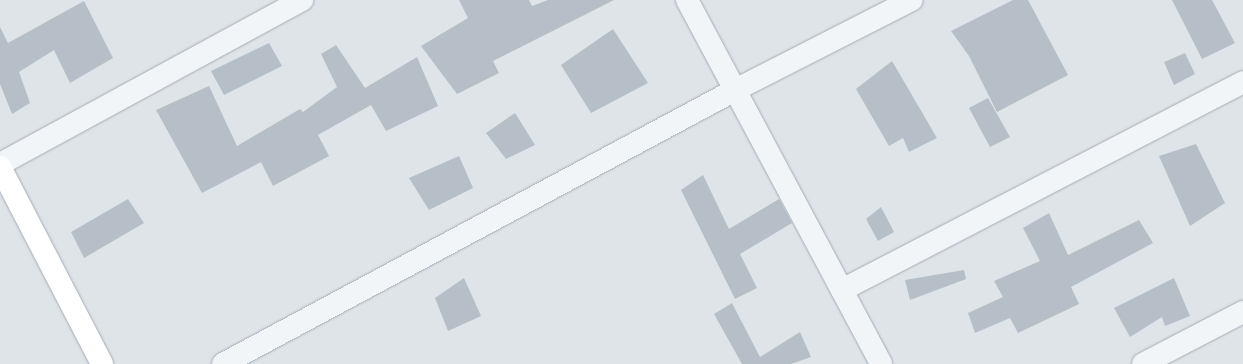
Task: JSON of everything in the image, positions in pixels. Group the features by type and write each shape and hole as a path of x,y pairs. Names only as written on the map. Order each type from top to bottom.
{"street":[{"path":"0,164 302,0"},
{"path":"687,0 737,89 881,364"},
{"path":"223,364 737,89 912,0"},
{"path":"842,290 1243,82"},
{"path":"0,167 102,364"},
{"path":"1143,364 1243,312"}],"building":[{"path":"459,0 529,0 532,6 548,0 614,0 493,61 499,73 457,94 421,46 468,18"},
{"path":"1013,0 1028,0 1068,75 997,112 969,56 951,31"},
{"path":"1172,0 1212,0 1235,43 1202,59"},
{"path":"84,1 113,58 70,83 54,50 19,72 30,103 12,114 0,84 0,27 8,43"},
{"path":"613,29 648,83 591,113 561,65"},
{"path":"269,43 282,66 224,95 211,71"},
{"path":"336,45 365,88 417,57 438,106 386,131 371,105 318,135 329,156 273,186 261,162 202,193 156,110 209,86 237,146 300,109 303,112 337,87 321,54"},
{"path":"1185,53 1195,74 1174,85 1164,62"},
{"path":"892,61 937,138 909,152 903,138 889,146 856,89"},
{"path":"988,98 1010,137 990,147 969,108"},
{"path":"515,113 535,145 506,159 486,133"},
{"path":"1196,144 1225,203 1190,226 1159,156"},
{"path":"459,156 473,188 429,210 409,178"},
{"path":"703,175 729,229 779,199 792,223 740,254 757,288 735,299 681,190"},
{"path":"128,199 144,223 84,258 71,232"},
{"path":"881,207 894,232 878,241 866,219"},
{"path":"1049,213 1068,255 1139,220 1153,243 1071,287 1079,304 1018,333 1010,318 975,333 968,313 1003,297 994,281 1040,261 1023,228"},
{"path":"964,270 966,279 910,300 905,280"},
{"path":"464,278 481,316 448,331 435,298"},
{"path":"1174,278 1190,316 1165,326 1162,317 1130,337 1114,308"},
{"path":"732,303 760,357 800,332 811,357 791,364 742,364 714,314"}]}
